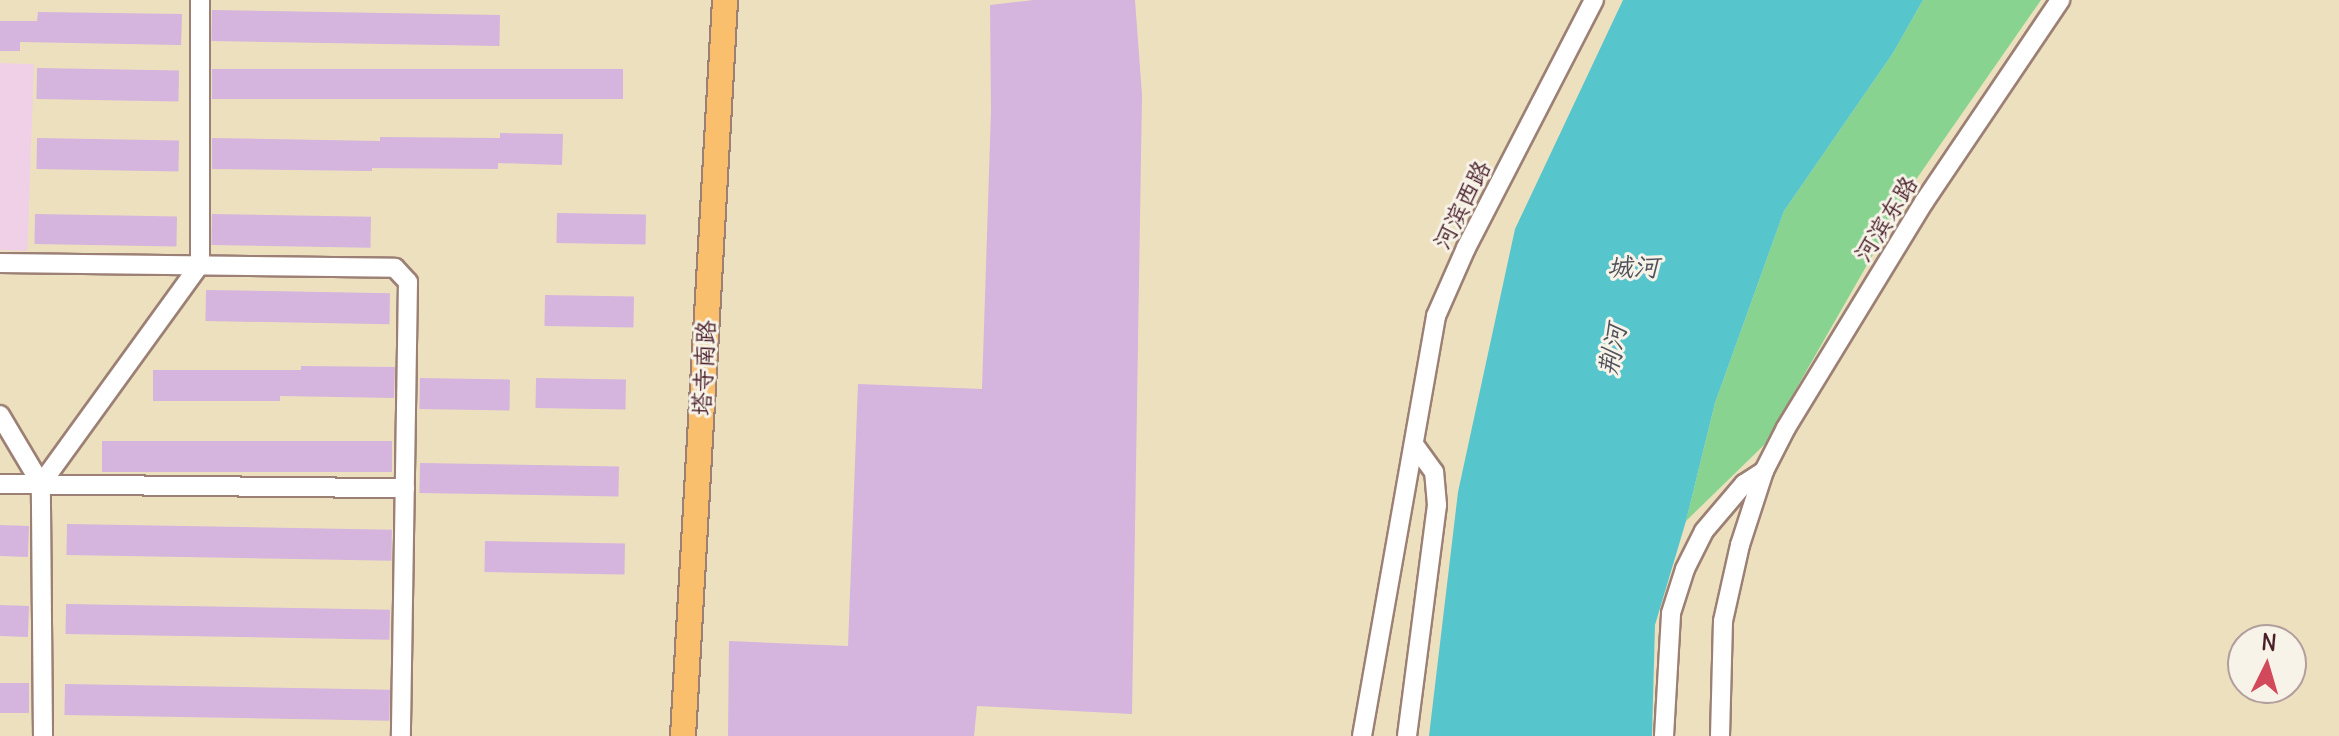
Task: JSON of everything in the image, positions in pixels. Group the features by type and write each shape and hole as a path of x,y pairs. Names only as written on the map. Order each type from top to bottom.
{"main road":[{"name":"塔寺南路","path":"683,736 725,0"}],"street":[{"path":"41,484 200,264 200,0"},
{"name":"河滨西路","path":"1362,736 1436,316 1466,248 1594,0"},
{"name":"河滨东路","path":"1720,736 1723,621 1740,545 1764,471 1786,428 1924,202 2060,0"},
{"path":"0,263 395,268 408,282 401,736"},
{"path":"0,415 41,484 43,736"},
{"path":"1407,736 1437,505 1434,472 1415,446"},
{"name":"河滨东路","path":"1664,736 1671,613 1685,569 1704,531 1744,484 1764,471"},
{"path":"0,484 405,488"}],"shaded area":[{"path":"0,63 34,64 27,251 0,250"}],"green space":[{"path":"1923,0 2041,0 1915,181 1764,445 1686,521 1715,403 1784,211 1893,53"}],"water":[{"name":"城河","path":"1623,0 1923,0 1893,53 1784,211 1715,403 1686,521 1655,625 1652,736 1429,736 1458,492 1515,229"}],"building":[{"path":"1034,0 1135,0 1142,95 1132,714 977,706 974,736 728,736 729,641 848,646 858,384 982,389 991,111 990,5"},
{"path":"212,10 500,15 499,46 211,41"},
{"path":"38,12 182,14 181,45 20,42 20,51 0,51 0,21 37,21"},
{"path":"37,68 179,70 178,101 36,99"},
{"path":"212,69 623,69 623,99 212,99"},
{"path":"500,133 563,134 562,165 498,163 498,169 372,168 372,171 212,169 212,138 380,141 380,137 500,138"},
{"path":"37,138 179,140 178,171 36,169"},
{"path":"557,213 646,215 645,245 556,243"},
{"path":"35,214 177,216 176,246 34,244"},
{"path":"212,214 371,217 370,248 211,245"},
{"path":"206,290 390,293 389,324 205,321"},
{"path":"545,295 634,297 633,328 544,326"},
{"path":"301,366 395,367 394,398 280,396 280,401 153,401 153,370 301,370"},
{"path":"420,378 510,380 509,411 419,409"},
{"path":"536,378 626,380 625,410 535,408"},
{"path":"102,441 392,441 392,472 102,472"},
{"path":"420,463 619,466 618,496 419,493"},
{"path":"67,524 392,530 391,561 66,555"},
{"path":"0,525 29,526 28,557 0,556"},
{"path":"485,541 625,543 624,574 484,572"},
{"path":"66,604 390,610 389,640 65,634"},
{"path":"0,605 29,606 28,637 0,636"},
{"path":"0,683 29,683 29,713 0,713"},
{"path":"65,684 390,690 389,721 64,715"}],"water label":[{"name":"荆河","path":"1612,350"}]}
